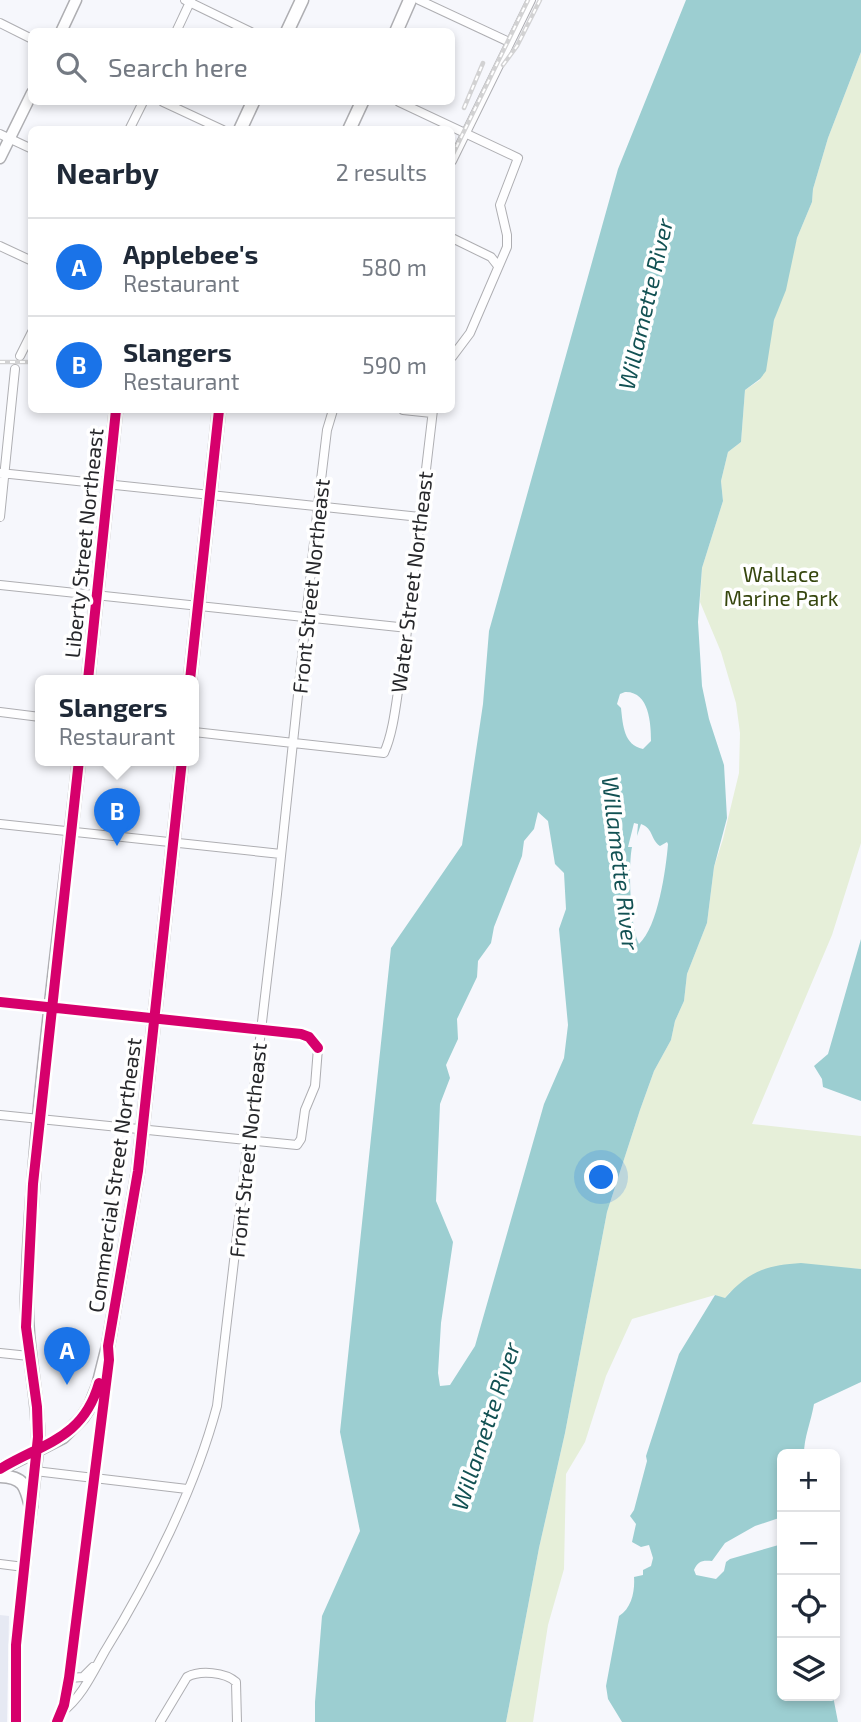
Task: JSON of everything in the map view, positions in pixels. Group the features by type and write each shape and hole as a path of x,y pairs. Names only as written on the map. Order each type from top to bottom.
{"highway":[{"path":"289,28 302,0"},
{"path":"398,28 410,0"},
{"path":"242,126 252,105"},
{"path":"351,126 361,105"},
{"name":"Liberty Street Northeast","path":"89,675 117,413"},
{"path":"190,675 219,413"},
{"path":"38,1450 37,1407 29,1356 27,1300 33,1184 78,766"},
{"name":"Commercial Street Northeast","path":"108,1346 133,1207 180,766"},
{"path":"0,1469 63,1437 90,1406 108,1346"},
{"path":"0,1476 20,1480 32,1507"}],"main road":[{"path":"63,28 76,0"},
{"path":"0,158 5,137 28,100"},
{"path":"0,1002 155,1018"},
{"name":"Commercial Street Northeast","path":"69,1678 109,1360 108,1346"},
{"path":"17,1722 15,1662 38,1450"},
{"name":"Front Street Northeast","path":"59,1717 69,1678"}],"street":[{"path":"419,0 509,42"},
{"path":"455,155 531,0"},
{"path":"178,28 189,1 243,28"},
{"path":"0,23 28,36"},
{"path":"131,126 142,105"},
{"path":"169,105 214,126"},
{"path":"405,105 450,126"},
{"path":"455,128 517,158 500,201 508,240 495,279 470,333 455,352"},
{"path":"5,137 28,147"},
{"path":"455,239 491,257 498,266"},
{"path":"0,246 28,259"},
{"path":"20,356 28,340"},
{"path":"0,517 2,473 15,369"},
{"name":"Front Street Northeast","path":"59,1717 100,1663 142,1590 210,1431 219,1393 318,505 327,430 332,413"},
{"name":"Water Street Northeast","path":"293,742 384,754 390,734 408,628 432,413"},
{"path":"2,473 420,517"},
{"path":"0,585 408,628"},
{"path":"0,712 35,716"},
{"path":"199,733 293,742"},
{"path":"0,824 281,854"},
{"path":"0,1115 297,1144 301,1139 305,1110 315,1087 318,1048 309,1037 155,1018"},
{"path":"0,1353 29,1356"},
{"path":"35,1471 187,1489"},
{"path":"0,1564 24,1567"},
{"name":"Front Street Northeast","path":"69,1678 83,1677 102,1657"},
{"path":"160,1722 190,1675 201,1673 229,1676 236,1682 237,1722"},
{"path":"17,1722 26,1721"}],"shaded area":[{"path":"0,1615 9,1616 7,1722 0,1722"}],"green space":[{"name":"Wallace Marine Park","path":"861,52 861,843 832,935 752,1124 861,1136 861,1269 831,1267 730,1292 724,1299 715,1295 632,1319 606,1376 585,1442 566,1474 564,1569 548,1625 533,1722 506,1722 607,1212 654,1071 671,1040 675,1021 684,1001 687,974 707,923 714,867 739,773 740,733 736,703 721,652 700,602 702,568 723,501 721,481 728,452 741,442 745,390 760,380 797,238 812,202 813,189 828,138"}],"water":[{"name":"Willamette River","path":"686,0 861,0 861,52 828,138 813,189 812,202 797,238 786,290 774,320 766,371 745,390 741,442 728,452 721,481 723,501 702,568 698,622 702,686 709,719 724,765 727,818 714,867 707,923 687,974 684,1001 675,1021 671,1040 654,1071 607,1212 506,1722 315,1722 322,1616 360,1531 340,1432 391,948 462,845 483,704 489,631 618,169","holes":["625,692 639,697 647,709 651,741 643,749 632,743 626,734 621,708 617,704 620,694","538,812 548,821 555,864 564,873 566,909 559,929 568,1025 564,1058 544,1104 475,1346 450,1385 440,1386 438,1373 441,1323 453,1242 436,1201 440,1104 450,1078 446,1065 458,1039 457,1019 477,977 478,961 491,943 494,927 522,856 524,841 534,829","634,823 638,824 637,836 641,824 660,846 667,842 668,844 656,911 646,936 639,944 631,896 632,847 628,847"]},
{"path":"861,939 861,1101 823,1087 822,1079 814,1066 828,1054"},
{"path":"801,1263 861,1269 861,1382 814,1404 804,1449 777,1449 777,1519 755,1526 725,1543 712,1561 701,1562 694,1570 696,1575 716,1579 730,1559 777,1545 777,1701 834,1701 838,1722 622,1722 608,1699 606,1686 619,1616 632,1598 634,1577 643,1575 643,1570 651,1566 653,1558 649,1545 641,1547 632,1542 636,1524 630,1516 679,1354 715,1295 725,1298 750,1276 778,1266"}],"railway":[{"path":"455,150 528,0"},
{"path":"503,65 517,46 540,0"},
{"path":"464,108 483,63"},
{"path":"0,362 28,362"}],"cycle path":[{"path":"89,675 116,413"},
{"path":"191,675 219,413"},
{"path":"16,1722 16,1645 38,1437 37,1407 26,1327 33,1184 78,766"},
{"path":"57,1722 64,1705 69,1678 109,1360 108,1346 138,1171 181,766"},
{"path":"0,1002 301,1034 309,1037 318,1048"},
{"path":"0,1469 72,1428 92,1402 99,1383"}],"place":[{"name":"Slangers","path":"117,846"},
{"name":"Applebee's","path":"67,1385"}]}
